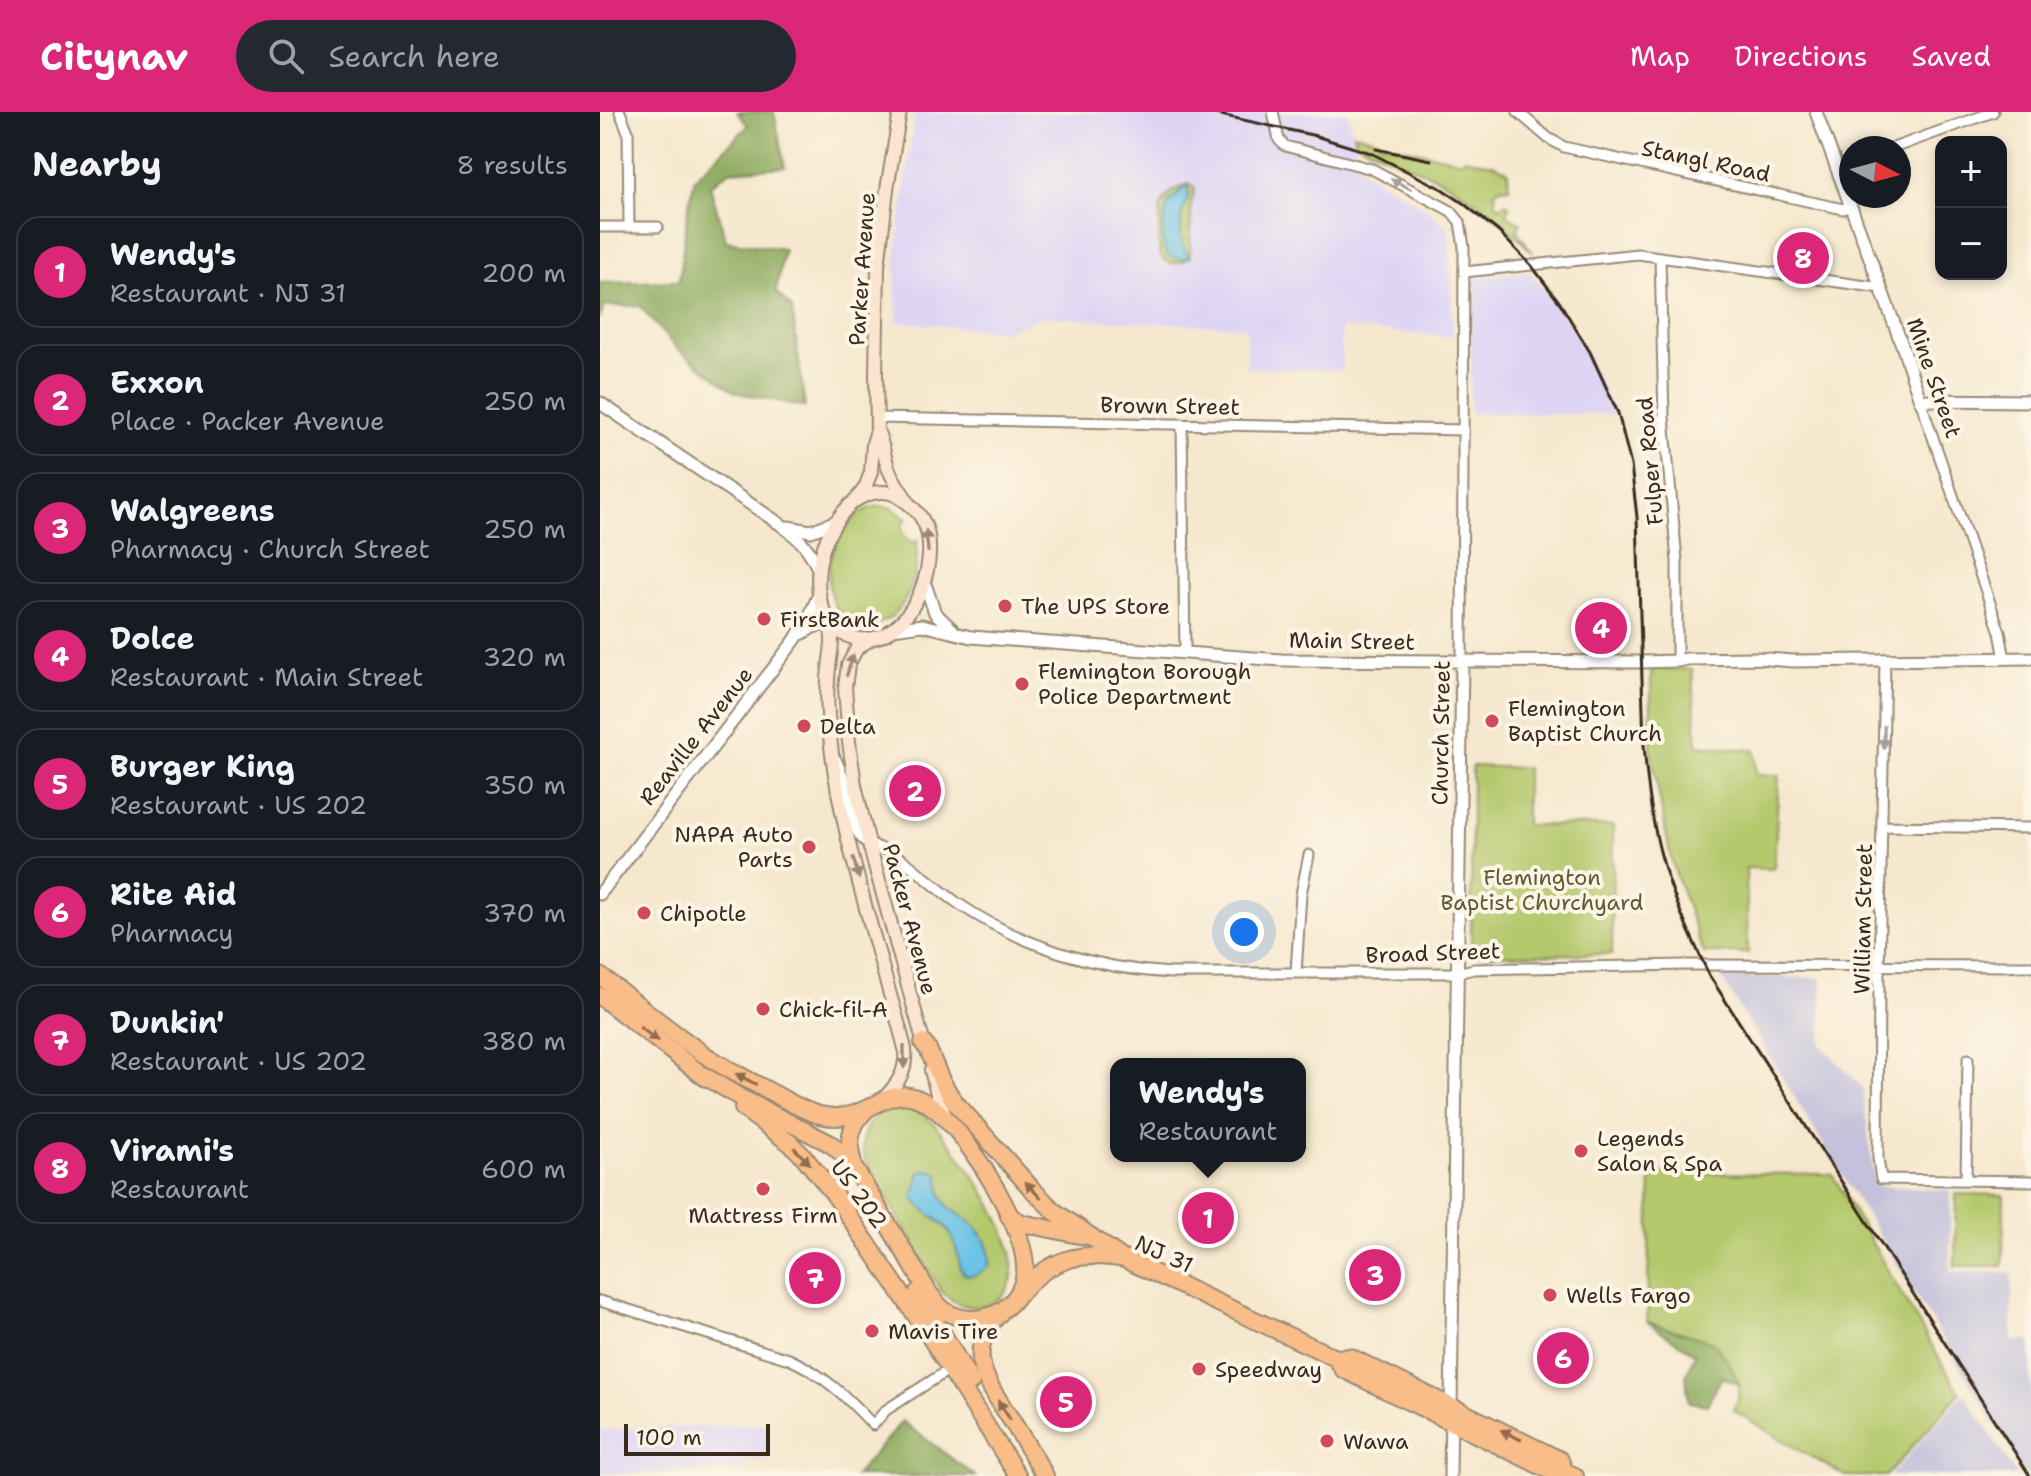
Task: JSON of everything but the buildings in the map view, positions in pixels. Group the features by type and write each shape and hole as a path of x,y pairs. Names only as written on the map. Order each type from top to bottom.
{"highway":[{"path":"600,976 702,1053 811,1112 823,1116 854,1115 900,1095 917,1098 933,1107 950,1123 992,1181 1009,1216 1025,1263 1019,1293"},
{"name":"US 202","path":"600,996 791,1144 816,1171 860,1230 1018,1476"},
{"path":"923,1043 946,1089 970,1122 1046,1205 1094,1238"},
{"path":"698,1072 831,1144 849,1160 939,1306 947,1312 973,1319 995,1315 1005,1309"},
{"path":"856,1171 851,1159 850,1139 858,1119 876,1103"},
{"name":"NJ 31","path":"1009,1216 1022,1223 1094,1238 1124,1259 1336,1358 1343,1369 1450,1414 1553,1472 1570,1473"},
{"path":"899,1242 908,1277 1028,1476"},
{"name":"NJ 31","path":"1005,1309 1037,1275 1059,1262 1085,1255 1124,1259"},
{"path":"1005,1309 984,1334 980,1353 982,1368 992,1390 1045,1476"}],"main road":[{"name":"Parker Avenue","path":"853,503 871,474 874,457 878,267 900,112"},
{"name":"Parker Avenue","path":"877,424 893,478 911,505"},
{"path":"887,492 911,505 924,522 928,541 924,581 909,613 892,629 874,638 851,637 830,624 819,594 819,571 825,544 837,521 853,503 866,495 887,492"},
{"name":"Packer Avenue","path":"830,624 832,638 827,696 844,822 905,1049 905,1066 898,1083 876,1103"},
{"name":"Packer Avenue","path":"874,638 859,646 850,658 845,687 852,767 869,844 938,1098 950,1123"}],"street":[{"path":"620,112 628,132 629,227"},
{"name":"Church Street","path":"1273,112 1279,140 1285,146 1372,169 1451,211 1462,227 1462,662 1450,1476"},
{"name":"Stangl Road","path":"1518,112 1548,138 1564,147 1845,208"},
{"name":"Mine Street","path":"1816,112 1839,174"},
{"path":"1911,142 1993,112"},
{"name":"Mine Street","path":"1851,208 2000,632 2005,659"},
{"path":"600,227 658,227"},
{"path":"1464,272 1630,254 1881,288"},
{"name":"Fulper Road","path":"1660,257 1664,417 1677,561 1677,661"},
{"path":"1920,400 2031,401"},
{"path":"600,403 801,540 810,550 819,571"},
{"name":"Brown Street","path":"877,424 1182,424 1463,430"},
{"path":"1182,424 1185,653"},
{"path":"780,524 811,531 837,521"},
{"path":"924,581 935,613 943,623 961,635"},
{"name":"Reaville Avenue","path":"600,894 795,640 819,594"},
{"name":"Reaville Avenue","path":"795,640 813,627 830,624"},
{"name":"Main Street","path":"892,629 927,625 961,635 1282,660 1462,662 2031,658"},
{"name":"William Street","path":"1885,659 1879,965 1878,1158 1881,1179 1966,1180"},
{"path":"832,749 845,780 856,830 869,844"},
{"path":"1883,826 2031,828"},
{"name":"Broad Street","path":"869,844 893,853 959,904 996,925 1081,960 1152,972 1457,973 1474,969 1647,965 2031,966"},
{"path":"1296,973 1301,894 1309,855"},
{"path":"894,1008 912,1002"},
{"path":"1968,1059 1966,1180 2031,1181"},
{"path":"600,1301 798,1363 835,1387 873,1425 886,1410 950,1369"}],"shaded area":[{"path":"915,112 1348,112 1361,171 1416,202 1449,228 1453,337 1341,328 1342,370 1247,368 1246,327 1040,317 1006,331 897,322 895,264"},
{"path":"1528,271 1555,303 1582,344 1614,414 1470,413 1473,282 1480,278"},
{"path":"1720,976 1822,978 1821,1045 1862,1087 1875,1186 1950,1190 1950,1272 2012,1273 2012,1341 2031,1341 2031,1476 2027,1476"},
{"path":"1964,1393 2017,1476 1890,1476"},
{"path":"769,1424 770,1460 743,1461 743,1470 600,1474 600,1430"}],"green space":[{"path":"737,112 774,112 785,167 729,171 710,186 726,241 784,249 776,292 792,308 805,407 735,392 676,348 640,306 604,306 600,319 600,283 679,281 695,178 748,126"},
{"path":"1354,133 1378,139 1380,143 1462,161 1464,158 1493,164 1508,171 1509,188 1495,191 1496,205 1509,205 1507,215 1521,223 1517,231 1533,253 1501,222 1466,195 1356,142"},
{"path":"1189,184 1195,189 1191,204 1190,257 1172,263 1163,258 1159,249 1161,208 1171,193"},
{"path":"879,506 892,508 907,519 902,524 902,531 909,541 917,541 915,570 912,585 898,610 888,619 860,626 856,615 845,620 835,606 829,572 832,554 850,522 863,511"},
{"path":"1651,669 1692,669 1697,745 1755,750 1756,775 1779,775 1774,869 1746,868 1748,953 1703,953 1671,859 1651,752"},
{"name":"Flemington Baptist Churchyard","path":"1472,766 1526,768 1526,825 1613,826 1612,954 1471,955"},
{"path":"900,1107 918,1111 935,1124 976,1180 1004,1230 1013,1264 1012,1278 1002,1296 991,1304 966,1306 941,1291 866,1162 863,1142 868,1125 881,1113"},
{"path":"1651,1173 1832,1174 1960,1393 1888,1474 1846,1476 1733,1410 1738,1400 1739,1384 1729,1363 1647,1322"},
{"path":"1956,1194 2004,1195 2003,1266 1955,1266"},
{"path":"1647,1322 1713,1342 1729,1363 1739,1384 1722,1377 1707,1405 1689,1402 1686,1376 1695,1354"},
{"path":"902,1421 975,1476 855,1476"}],"water":[{"path":"1188,186 1189,195 1181,228 1188,255 1186,259 1175,258 1169,256 1165,249 1164,220 1169,201"},
{"path":"928,1170 939,1174 941,1194 947,1205 974,1225 985,1241 989,1267 975,1275 968,1276 962,1272 950,1234 913,1197 920,1172"}],"railway":[{"path":"1207,112 1321,137"},
{"path":"1312,135 1371,153 1463,203 1499,232 1531,265 1560,303 1590,352 1618,413 1631,465 1637,517 1644,745 1652,814 1665,871 1676,901 1709,975 2030,1476"},
{"path":"1376,149 1431,160"}],"place":[{"name":"Virami's","path":"1803,258"},
{"name":"The UPS Store","path":"1005,606"},
{"name":"FirstBank","path":"764,619"},
{"name":"Dolce","path":"1601,628"},
{"name":"Flemington Borough Police Department","path":"1022,684"},
{"name":"Flemington Baptist Church","path":"1492,721"},
{"name":"Delta","path":"804,726"},
{"name":"Exxon","path":"915,791"},
{"name":"NAPA Auto Parts","path":"809,847"},
{"name":"Chipotle","path":"644,913"},
{"name":"Chick-fil-A","path":"763,1009"},
{"name":"Legends Salon & Spa","path":"1581,1151"},
{"name":"Mattress Firm","path":"763,1189"},
{"name":"Wendy's","path":"1208,1218"},
{"name":"Walgreens","path":"1375,1275"},
{"name":"Dunkin'","path":"815,1278"},
{"name":"Wells Fargo","path":"1550,1295"},
{"name":"Mavis Tire","path":"872,1331"},
{"name":"Rite Aid","path":"1563,1358"},
{"name":"Speedway","path":"1199,1369"},
{"name":"Burger King","path":"1066,1402"},
{"name":"Wawa","path":"1327,1441"}]}
